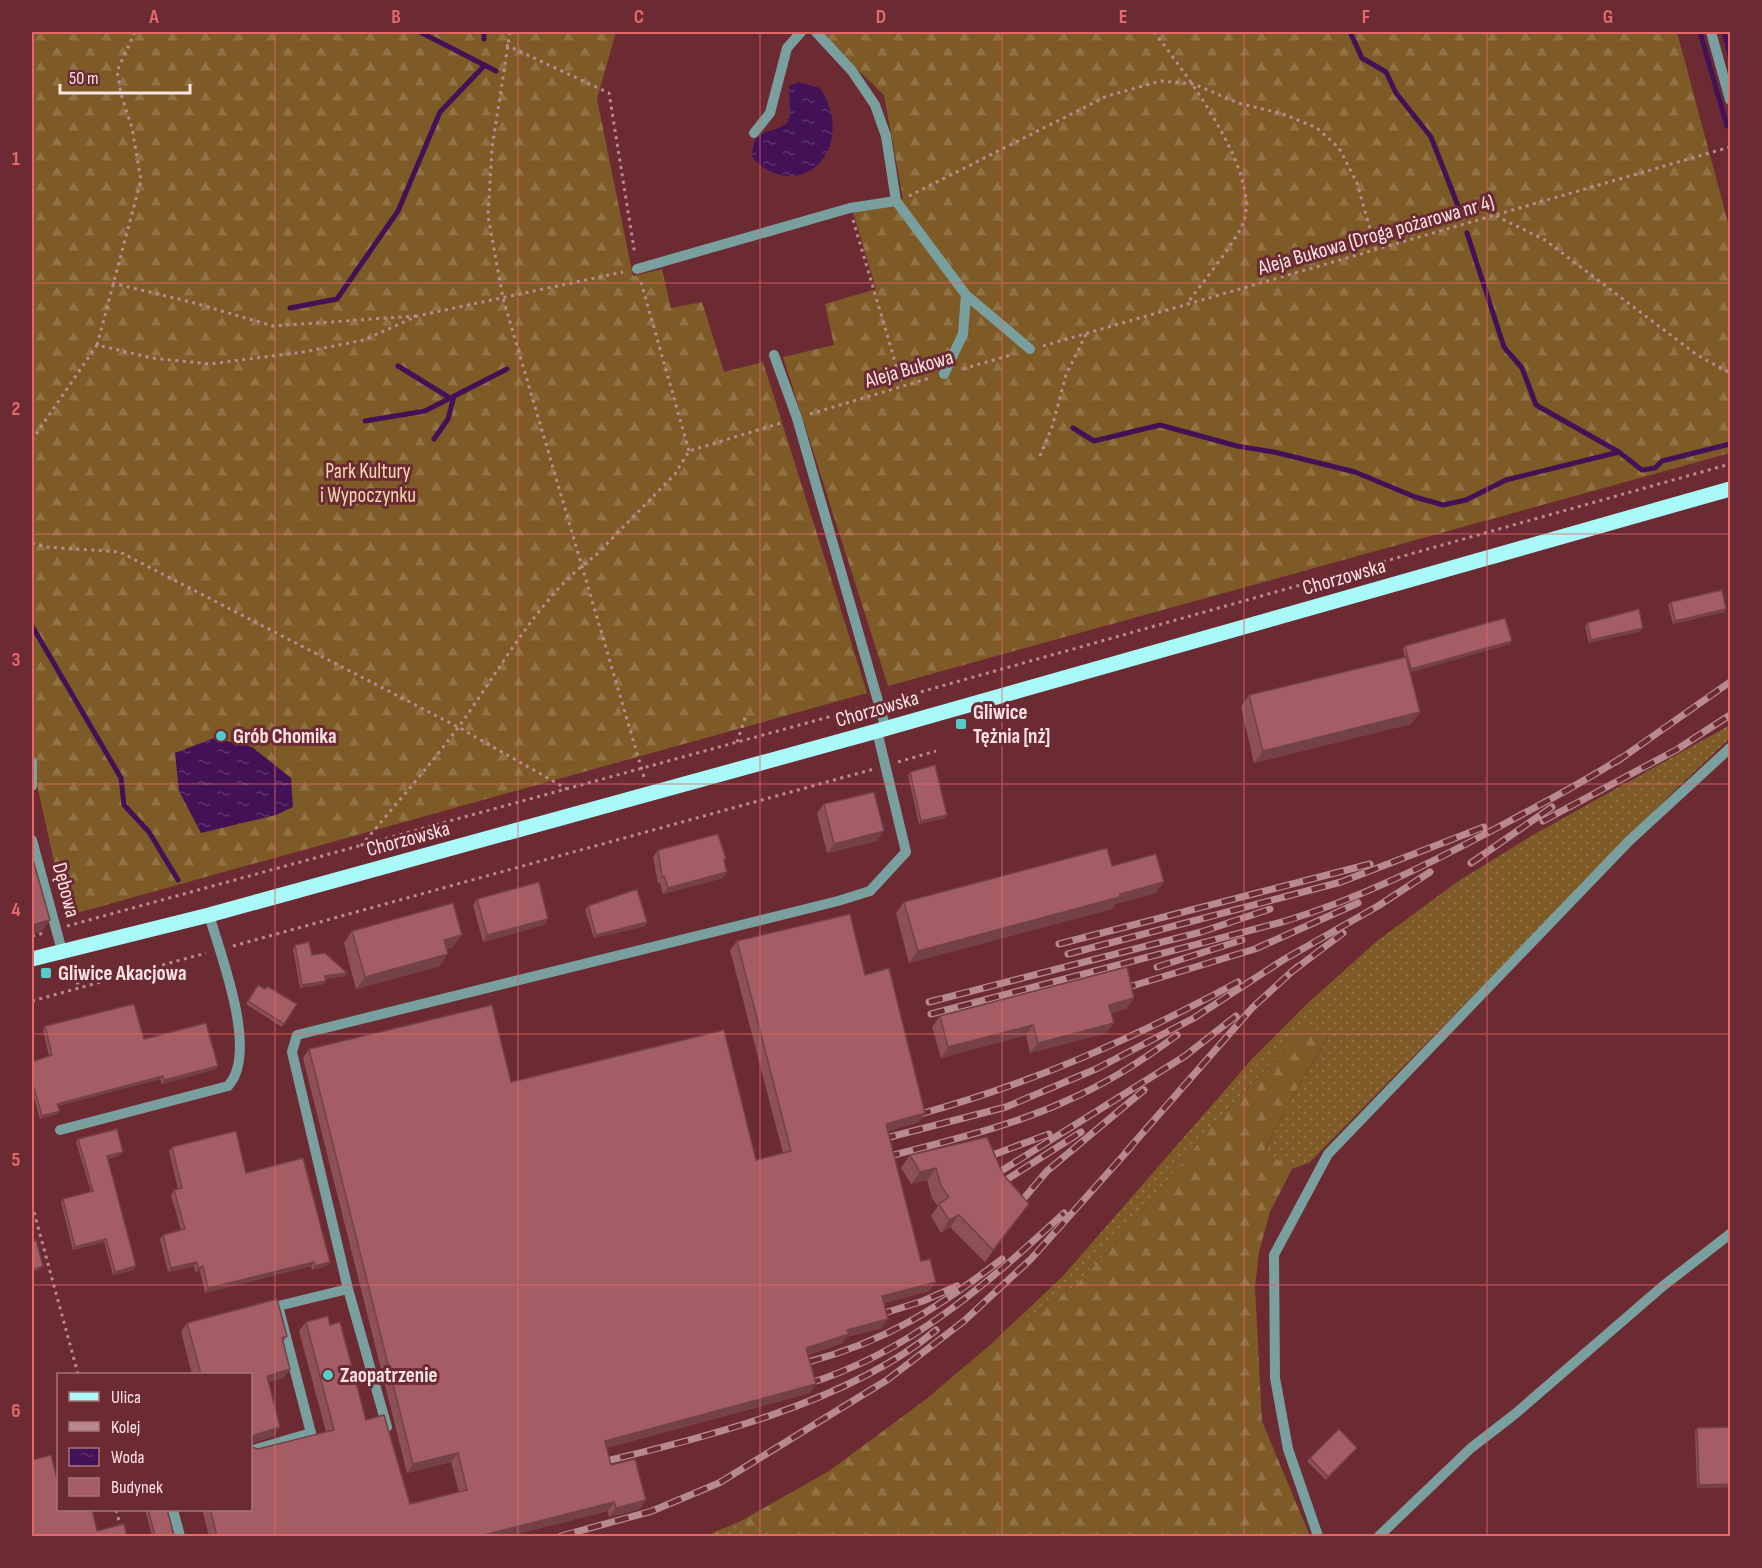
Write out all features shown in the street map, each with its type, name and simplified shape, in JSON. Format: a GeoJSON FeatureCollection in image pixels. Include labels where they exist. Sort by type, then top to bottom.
{"type":"FeatureCollection","features":[{"type":"Feature","properties":{"kind":"main road","name":"Chorzowska"},"geometry":{"type":"LineString","coordinates":[[32,959],[209,915],[881,730],[1731,489]]}},
{"type":"Feature","properties":{"kind":"street"},"geometry":{"type":"LineString","coordinates":[[754,133],[770,113],[787,48],[801,32]]}},
{"type":"Feature","properties":{"kind":"street"},"geometry":{"type":"LineString","coordinates":[[816,32],[852,71],[875,105],[886,136],[896,201],[966,295],[1030,350]]}},
{"type":"Feature","properties":{"kind":"street"},"geometry":{"type":"LineString","coordinates":[[1711,32],[1731,100]]}},
{"type":"Feature","properties":{"kind":"street"},"geometry":{"type":"LineString","coordinates":[[637,269],[850,208],[896,201]]}},
{"type":"Feature","properties":{"kind":"street"},"geometry":{"type":"LineString","coordinates":[[944,374],[963,334],[966,295]]}},
{"type":"Feature","properties":{"kind":"street"},"geometry":{"type":"LineString","coordinates":[[389,1436],[348,1289],[292,1052],[297,1035],[870,891],[906,852],[886,766],[879,703],[797,418],[774,355]]}},
{"type":"Feature","properties":{"kind":"street"},"geometry":{"type":"LineString","coordinates":[[1318,1536],[1288,1449],[1275,1378],[1274,1255],[1328,1154],[1629,841],[1731,748]]}},
{"type":"Feature","properties":{"kind":"street"},"geometry":{"type":"LineString","coordinates":[[32,762],[32,786]]}},
{"type":"Feature","properties":{"kind":"street","name":"Dębowa"},"geometry":{"type":"LineString","coordinates":[[32,840],[62,951]]}},
{"type":"Feature","properties":{"kind":"street"},"geometry":{"type":"LineString","coordinates":[[60,1130],[228,1086],[236,1078],[240,1066],[241,1031],[209,915]]}},
{"type":"Feature","properties":{"kind":"street"},"geometry":{"type":"LineString","coordinates":[[1379,1536],[1472,1448],[1515,1414],[1663,1286],[1731,1234]]}},
{"type":"Feature","properties":{"kind":"street"},"geometry":{"type":"LineString","coordinates":[[252,1449],[311,1433],[278,1306],[348,1289]]}},
{"type":"Feature","properties":{"kind":"street"},"geometry":{"type":"LineString","coordinates":[[174,1511],[180,1536]]}},
{"type":"Feature","properties":{"kind":"path"},"geometry":{"type":"LineString","coordinates":[[32,440],[97,345],[112,283],[129,231],[141,180],[132,128],[121,94],[117,71],[135,32]]}},
{"type":"Feature","properties":{"kind":"path"},"geometry":{"type":"LineString","coordinates":[[510,32],[506,45],[492,147],[488,216],[503,298],[580,566],[644,777]]}},
{"type":"Feature","properties":{"kind":"path"},"geometry":{"type":"LineString","coordinates":[[1154,32],[1194,84],[1220,126],[1238,171],[1246,203],[1244,221],[1186,305]]}},
{"type":"Feature","properties":{"kind":"path"},"geometry":{"type":"LineString","coordinates":[[361,846],[458,727],[541,611],[580,566],[594,557],[675,474],[689,451],[637,269],[609,93],[506,45]]}},
{"type":"Feature","properties":{"kind":"path"},"geometry":{"type":"LineString","coordinates":[[896,201],[1107,96],[1161,81],[1194,84],[1238,103],[1283,114],[1317,128],[1339,148],[1357,183],[1377,250]]}},
{"type":"Feature","properties":{"kind":"path","name":"Aleja Bukowa (Droga pożarowa nr 4)"},"geometry":{"type":"LineString","coordinates":[[1030,350],[1731,147]]}},
{"type":"Feature","properties":{"kind":"path"},"geometry":{"type":"LineString","coordinates":[[850,208],[902,385]]}},
{"type":"Feature","properties":{"kind":"path"},"geometry":{"type":"LineString","coordinates":[[1496,216],[1545,240],[1696,355],[1731,373]]}},
{"type":"Feature","properties":{"kind":"path"},"geometry":{"type":"LineString","coordinates":[[112,283],[191,302],[273,326],[346,319],[417,316],[637,269]]}},
{"type":"Feature","properties":{"kind":"path"},"geometry":{"type":"LineString","coordinates":[[97,345],[152,358],[210,364],[303,352],[364,340],[417,316]]}},
{"type":"Feature","properties":{"kind":"path"},"geometry":{"type":"LineString","coordinates":[[1040,456],[1052,427],[1066,375],[1086,334]]}},
{"type":"Feature","properties":{"kind":"path","name":"Aleja Bukowa"},"geometry":{"type":"LineString","coordinates":[[689,451],[902,385],[1030,350]]}},
{"type":"Feature","properties":{"kind":"path"},"geometry":{"type":"LineString","coordinates":[[56,929],[879,703],[1731,464]]}},
{"type":"Feature","properties":{"kind":"path"},"geometry":{"type":"LineString","coordinates":[[32,543],[46,547],[120,552],[458,727],[567,789]]}},
{"type":"Feature","properties":{"kind":"path"},"geometry":{"type":"LineString","coordinates":[[737,742],[746,715]]}},
{"type":"Feature","properties":{"kind":"path"},"geometry":{"type":"LineString","coordinates":[[32,1001],[936,752]]}},
{"type":"Feature","properties":{"kind":"path"},"geometry":{"type":"LineString","coordinates":[[73,967],[79,988]]}},
{"type":"Feature","properties":{"kind":"path"},"geometry":{"type":"LineString","coordinates":[[32,1205],[78,1373]]}},
{"type":"Feature","properties":{"kind":"path"},"geometry":{"type":"LineString","coordinates":[[117,1511],[123,1536]]}},
{"type":"Feature","properties":{"kind":"green space","name":"Park Kultury i Wypoczynku"},"geometry":{"type":"Polygon","coordinates":[[[32,32],[616,32],[597,99],[633,276],[662,269],[671,308],[702,302],[724,372],[763,362],[867,693],[66,916],[32,762],[32,32]]]}},
{"type":"Feature","properties":{"kind":"green space"},"geometry":{"type":"Polygon","coordinates":[[[818,32],[1677,32],[1730,230],[1730,453],[888,686],[783,357],[834,345],[825,304],[876,289],[853,212],[903,199],[884,95],[818,32]]]}},
{"type":"Feature","properties":{"kind":"green space"},"geometry":{"type":"Polygon","coordinates":[[[1730,725],[1730,738],[1672,793],[1309,1163],[1292,1169],[1264,1152],[1291,1099],[1328,1038],[1308,1024],[1215,1123],[1131,1225],[1076,1285],[990,1345],[1063,1276],[1252,1059],[1309,1002],[1377,941],[1457,882],[1533,835],[1730,725]]]}},
{"type":"Feature","properties":{"kind":"green space"},"geometry":{"type":"Polygon","coordinates":[[[1308,1024],[1328,1037],[1291,1099],[1264,1151],[1292,1169],[1270,1212],[1259,1252],[1255,1287],[1262,1421],[1310,1536],[748,1536],[741,1521],[829,1471],[925,1400],[990,1345],[1076,1285],[1131,1225],[1215,1123],[1308,1024]]]}},
{"type":"Feature","properties":{"kind":"green space"},"geometry":{"type":"Polygon","coordinates":[[[741,1521],[748,1536],[705,1536],[741,1521]]]}},
{"type":"Feature","properties":{"kind":"water"},"geometry":{"type":"Polygon","coordinates":[[[799,82],[820,88],[830,111],[833,132],[828,150],[818,164],[804,173],[787,176],[769,171],[752,157],[753,147],[759,135],[787,123],[790,115],[789,86],[799,82]]]}},
{"type":"Feature","properties":{"kind":"water"},"geometry":{"type":"Polygon","coordinates":[[[214,738],[252,747],[291,778],[293,807],[276,815],[201,833],[179,791],[175,753],[214,738]]]}},
{"type":"Feature","properties":{"kind":"building"},"geometry":{"type":"Polygon","coordinates":[[[1722,590],[1726,609],[1675,621],[1671,602],[1722,590]]]}},
{"type":"Feature","properties":{"kind":"building"},"geometry":{"type":"Polygon","coordinates":[[[1639,609],[1643,628],[1591,640],[1587,623],[1639,609]]]}},
{"type":"Feature","properties":{"kind":"building"},"geometry":{"type":"Polygon","coordinates":[[[1505,618],[1512,641],[1411,669],[1405,646],[1505,618]]]}},
{"type":"Feature","properties":{"kind":"building"},"geometry":{"type":"Polygon","coordinates":[[[1406,657],[1420,712],[1263,751],[1249,695],[1406,657]]]}},
{"type":"Feature","properties":{"kind":"building"},"geometry":{"type":"Polygon","coordinates":[[[935,765],[947,815],[921,821],[910,772],[935,765]]]}},
{"type":"Feature","properties":{"kind":"building"},"geometry":{"type":"Polygon","coordinates":[[[874,792],[884,831],[834,844],[824,804],[874,792]]]}},
{"type":"Feature","properties":{"kind":"building"},"geometry":{"type":"Polygon","coordinates":[[[718,834],[726,859],[724,860],[727,872],[668,888],[664,876],[662,877],[658,850],[718,834]]]}},
{"type":"Feature","properties":{"kind":"building"},"geometry":{"type":"Polygon","coordinates":[[[1107,848],[1112,866],[1156,854],[1164,882],[1120,894],[1120,897],[918,951],[904,902],[1107,848]]]}},
{"type":"Feature","properties":{"kind":"building"},"geometry":{"type":"Polygon","coordinates":[[[32,856],[50,920],[32,925],[32,856]]]}},
{"type":"Feature","properties":{"kind":"building"},"geometry":{"type":"Polygon","coordinates":[[[539,882],[548,919],[487,935],[477,899],[539,882]]]}},
{"type":"Feature","properties":{"kind":"building"},"geometry":{"type":"Polygon","coordinates":[[[637,889],[647,922],[596,935],[588,906],[637,889]]]}},
{"type":"Feature","properties":{"kind":"building"},"geometry":{"type":"Polygon","coordinates":[[[453,903],[462,935],[444,940],[448,954],[365,977],[352,931],[453,903]]]}},
{"type":"Feature","properties":{"kind":"building"},"geometry":{"type":"Polygon","coordinates":[[[850,914],[865,975],[889,968],[925,1113],[886,1124],[921,1261],[930,1259],[936,1282],[882,1296],[888,1319],[847,1330],[849,1334],[806,1348],[816,1384],[605,1441],[611,1465],[635,1459],[646,1500],[616,1508],[614,1502],[480,1536],[217,1536],[211,1511],[252,1511],[252,1447],[258,1449],[334,1430],[306,1322],[328,1316],[330,1325],[340,1322],[366,1420],[384,1415],[410,1504],[467,1490],[458,1453],[413,1464],[309,1049],[492,1005],[511,1082],[724,1030],[756,1160],[791,1151],[737,941],[850,914]]]}},
{"type":"Feature","properties":{"kind":"building"},"geometry":{"type":"Polygon","coordinates":[[[309,942],[312,955],[325,953],[347,973],[325,976],[326,981],[302,985],[295,945],[309,942]]]}},
{"type":"Feature","properties":{"kind":"building"},"geometry":{"type":"Polygon","coordinates":[[[1127,967],[1134,998],[1109,1005],[1114,1023],[1038,1043],[1033,1025],[948,1047],[940,1016],[1127,967]]]}},
{"type":"Feature","properties":{"kind":"building"},"geometry":{"type":"Polygon","coordinates":[[[258,985],[265,989],[267,986],[297,1004],[284,1024],[248,1001],[258,985]]]}},
{"type":"Feature","properties":{"kind":"building"},"geometry":{"type":"Polygon","coordinates":[[[134,1004],[144,1039],[206,1023],[218,1066],[164,1080],[163,1076],[57,1104],[60,1111],[42,1116],[32,1081],[32,1062],[52,1055],[45,1026],[134,1004]]]}},
{"type":"Feature","properties":{"kind":"building"},"geometry":{"type":"Polygon","coordinates":[[[117,1129],[123,1152],[107,1156],[136,1266],[115,1272],[106,1239],[75,1247],[63,1199],[93,1191],[78,1139],[117,1129]]]}},
{"type":"Feature","properties":{"kind":"building"},"geometry":{"type":"Polygon","coordinates":[[[236,1131],[246,1173],[303,1158],[330,1262],[315,1266],[314,1262],[208,1288],[203,1266],[198,1268],[197,1262],[171,1268],[163,1235],[185,1229],[174,1190],[182,1188],[172,1147],[236,1131]]]}},
{"type":"Feature","properties":{"kind":"building"},"geometry":{"type":"Polygon","coordinates":[[[987,1137],[1003,1174],[1029,1204],[993,1250],[959,1215],[949,1220],[939,1204],[949,1197],[941,1186],[936,1168],[920,1172],[910,1155],[987,1137]]]}},
{"type":"Feature","properties":{"kind":"building"},"geometry":{"type":"Polygon","coordinates":[[[36,1240],[43,1266],[32,1270],[32,1242],[36,1240]]]}},
{"type":"Feature","properties":{"kind":"building"},"geometry":{"type":"Polygon","coordinates":[[[277,1299],[287,1336],[282,1338],[290,1369],[267,1376],[280,1427],[252,1436],[252,1373],[201,1373],[187,1323],[277,1299]]]}},
{"type":"Feature","properties":{"kind":"building"},"geometry":{"type":"Polygon","coordinates":[[[1731,1427],[1731,1484],[1699,1485],[1697,1428],[1731,1427]]]}},
{"type":"Feature","properties":{"kind":"building"},"geometry":{"type":"Polygon","coordinates":[[[1339,1429],[1357,1448],[1328,1477],[1310,1458],[1339,1429]]]}},
{"type":"Feature","properties":{"kind":"building"},"geometry":{"type":"Polygon","coordinates":[[[51,1455],[57,1479],[57,1511],[92,1511],[97,1531],[124,1524],[127,1536],[32,1536],[32,1460],[51,1455]]]}},
{"type":"Feature","properties":{"kind":"building"},"geometry":{"type":"Polygon","coordinates":[[[149,1511],[168,1511],[174,1536],[155,1536],[149,1511]]]}},
{"type":"Feature","properties":{"kind":"waterway"},"geometry":{"type":"LineString","coordinates":[[420,32],[496,71]]}},
{"type":"Feature","properties":{"kind":"waterway"},"geometry":{"type":"LineString","coordinates":[[484,32],[484,39]]}},
{"type":"Feature","properties":{"kind":"waterway"},"geometry":{"type":"LineString","coordinates":[[1350,32],[1362,58],[1386,72],[1396,93],[1431,137],[1462,216]]}},
{"type":"Feature","properties":{"kind":"waterway"},"geometry":{"type":"LineString","coordinates":[[1700,32],[1727,126]]}},
{"type":"Feature","properties":{"kind":"waterway"},"geometry":{"type":"LineString","coordinates":[[1724,32],[1730,55]]}},
{"type":"Feature","properties":{"kind":"waterway"},"geometry":{"type":"LineString","coordinates":[[290,308],[337,299],[398,211],[440,112],[485,65]]}},
{"type":"Feature","properties":{"kind":"waterway"},"geometry":{"type":"LineString","coordinates":[[1467,233],[1504,347],[1522,368],[1536,405],[1619,452],[1642,470],[1655,468],[1662,461],[1730,444]]}},
{"type":"Feature","properties":{"kind":"waterway"},"geometry":{"type":"LineString","coordinates":[[398,366],[450,398]]}},
{"type":"Feature","properties":{"kind":"waterway"},"geometry":{"type":"LineString","coordinates":[[365,421],[425,411],[507,369]]}},
{"type":"Feature","properties":{"kind":"waterway"},"geometry":{"type":"LineString","coordinates":[[434,439],[448,419],[454,396]]}},
{"type":"Feature","properties":{"kind":"waterway"},"geometry":{"type":"LineString","coordinates":[[1073,428],[1094,441],[1160,425],[1237,446],[1274,452],[1355,472],[1415,497],[1443,505],[1466,500],[1506,480],[1619,452]]}},
{"type":"Feature","properties":{"kind":"waterway"},"geometry":{"type":"LineString","coordinates":[[32,626],[121,778],[124,805],[149,832],[178,880]]}},
{"type":"Feature","properties":{"kind":"railway"},"geometry":{"type":"LineString","coordinates":[[1616,762],[1730,682]]}},
{"type":"Feature","properties":{"kind":"railway"},"geometry":{"type":"LineString","coordinates":[[1543,821],[1676,750],[1730,715]]}},
{"type":"Feature","properties":{"kind":"railway"},"geometry":{"type":"LineString","coordinates":[[931,1014],[1282,922],[1340,902],[1451,852],[1564,792],[1621,758]]}},
{"type":"Feature","properties":{"kind":"railway"},"geometry":{"type":"LineString","coordinates":[[1471,863],[1552,807]]}},
{"type":"Feature","properties":{"kind":"railway"},"geometry":{"type":"LineString","coordinates":[[1068,954],[1341,882],[1484,827]]}},
{"type":"Feature","properties":{"kind":"railway"},"geometry":{"type":"LineString","coordinates":[[1059,944],[1370,864]]}},
{"type":"Feature","properties":{"kind":"railway"},"geometry":{"type":"LineString","coordinates":[[882,1139],[1006,1107],[1096,1069],[1194,1018],[1283,960],[1378,906],[1430,872]]}},
{"type":"Feature","properties":{"kind":"railway"},"geometry":{"type":"LineString","coordinates":[[1122,989],[1255,949],[1358,903]]}},
{"type":"Feature","properties":{"kind":"railway"},"geometry":{"type":"LineString","coordinates":[[929,1002],[1201,932],[1270,909]]}},
{"type":"Feature","properties":{"kind":"railway"},"geometry":{"type":"LineString","coordinates":[[1290,973],[1343,933]]}},
{"type":"Feature","properties":{"kind":"railway"},"geometry":{"type":"LineString","coordinates":[[1157,967],[1242,940]]}},
{"type":"Feature","properties":{"kind":"railway"},"geometry":{"type":"LineString","coordinates":[[1126,1152],[1252,1008],[1297,967]]}},
{"type":"Feature","properties":{"kind":"railway"},"geometry":{"type":"LineString","coordinates":[[917,1115],[1002,1088],[1082,1058],[1159,1023],[1238,982]]}},
{"type":"Feature","properties":{"kind":"railway"},"geometry":{"type":"LineString","coordinates":[[990,1178],[1185,1056],[1236,1016]]}},
{"type":"Feature","properties":{"kind":"railway"},"geometry":{"type":"LineString","coordinates":[[886,1157],[978,1133],[1044,1110],[1109,1080],[1177,1035]]}},
{"type":"Feature","properties":{"kind":"railway"},"geometry":{"type":"LineString","coordinates":[[1014,1210],[1047,1171],[1144,1090]]}},
{"type":"Feature","properties":{"kind":"railway"},"geometry":{"type":"LineString","coordinates":[[995,1187],[1081,1132]]}},
{"type":"Feature","properties":{"kind":"railway"},"geometry":{"type":"LineString","coordinates":[[982,1159],[1049,1134]]}},
{"type":"Feature","properties":{"kind":"railway"},"geometry":{"type":"LineString","coordinates":[[561,1536],[652,1511],[719,1483],[887,1380],[964,1321],[1031,1259],[1131,1147]]}},
{"type":"Feature","properties":{"kind":"railway"},"geometry":{"type":"LineString","coordinates":[[807,1384],[844,1371],[879,1354],[945,1314],[1006,1265],[1064,1213]]}},
{"type":"Feature","properties":{"kind":"railway"},"geometry":{"type":"LineString","coordinates":[[808,1362],[863,1344],[911,1321],[956,1293],[1002,1259]]}},
{"type":"Feature","properties":{"kind":"railway"},"geometry":{"type":"LineString","coordinates":[[878,1315],[923,1301],[957,1286]]}},
{"type":"Feature","properties":{"kind":"railway"},"geometry":{"type":"LineString","coordinates":[[593,1464],[680,1443],[773,1415],[861,1378],[901,1355],[936,1330]]}},
{"type":"Feature","properties":{"kind":"place","name":"Gliwice Tężnia [nż]"},"geometry":{"type":"Point","coordinates":[961,724]}},
{"type":"Feature","properties":{"kind":"place","name":"Grób Chomika"},"geometry":{"type":"Point","coordinates":[221,736]}},
{"type":"Feature","properties":{"kind":"place","name":"Gliwice Akacjowa"},"geometry":{"type":"Point","coordinates":[46,973]}},
{"type":"Feature","properties":{"kind":"place","name":"Zaopatrzenie"},"geometry":{"type":"Point","coordinates":[328,1375]}}]}
